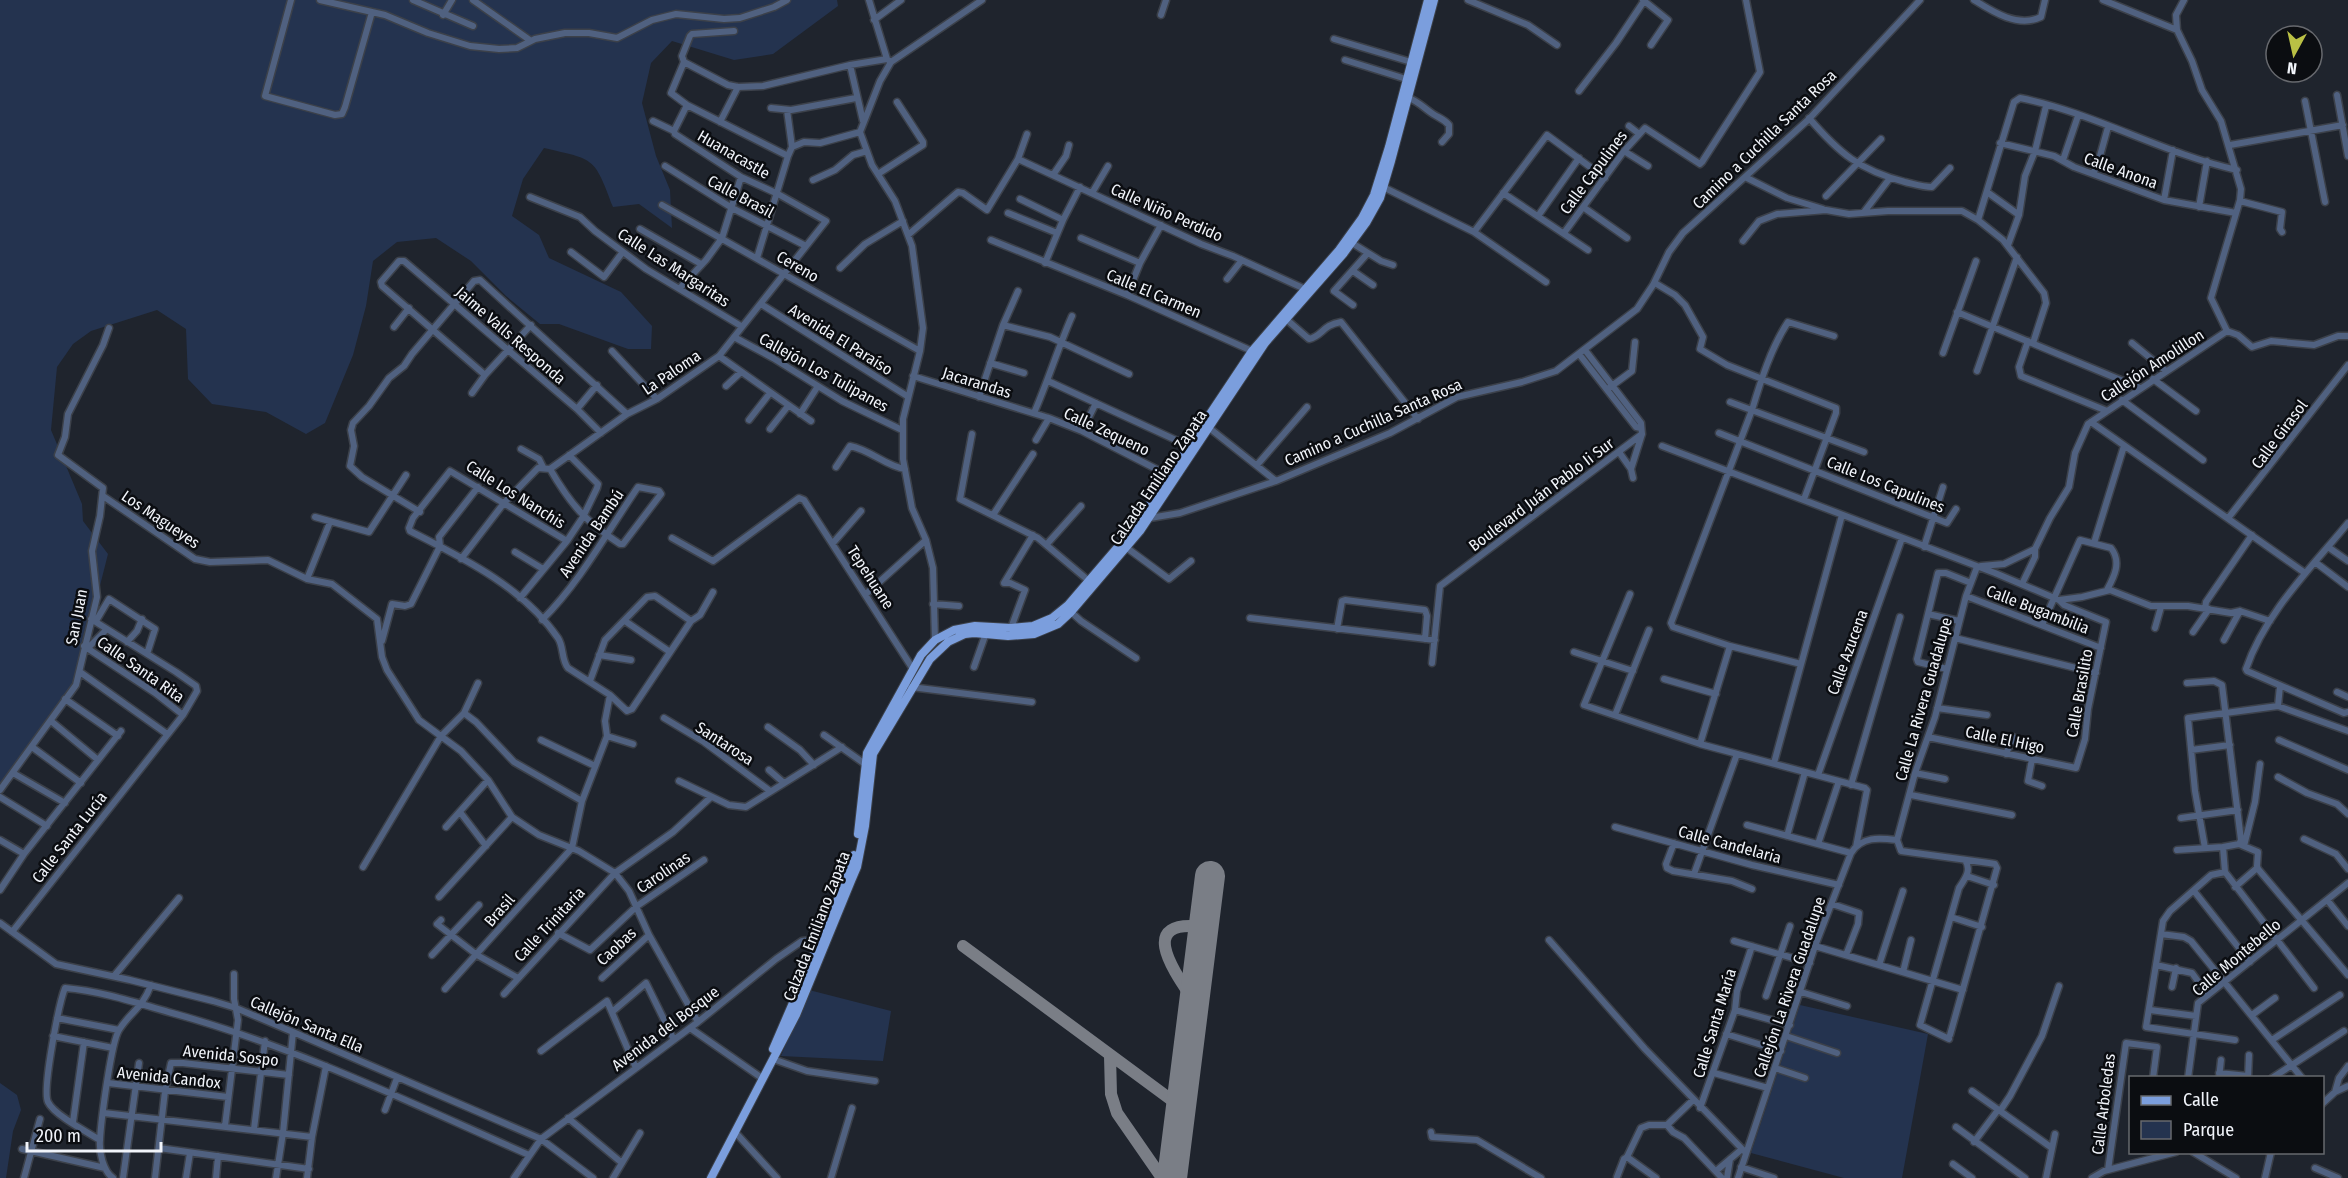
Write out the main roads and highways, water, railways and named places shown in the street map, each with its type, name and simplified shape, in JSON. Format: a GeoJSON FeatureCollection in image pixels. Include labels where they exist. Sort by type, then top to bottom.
{"type":"FeatureCollection","features":[{"type":"Feature","properties":{"kind":"main road","name":"Calzada Emiliano Zapata"},"geometry":{"type":"LineString","coordinates":[[708,1178],[735,1132],[738,1121],[857,867],[865,826],[873,753],[911,687],[930,659],[948,642],[965,634],[986,633],[1008,636],[1034,634],[1058,624],[1127,548],[1150,518],[1191,447],[1252,351],[1351,234],[1369,206],[1389,147],[1428,0]]}},
{"type":"Feature","properties":{"kind":"main road","name":"Calzada Emiliano Zapata"},"geometry":{"type":"LineString","coordinates":[[708,1178],[796,1015],[852,866],[860,825],[867,753],[921,655],[935,640],[954,630],[975,626],[1011,628],[1033,626],[1052,618],[1068,605],[1134,528],[1168,475],[1208,427],[1248,366],[1352,243],[1375,209],[1434,0]]}},
{"type":"Feature","properties":{"kind":"main road"},"geometry":{"type":"LineString","coordinates":[[944,634],[948,637],[948,642]]}}]}
